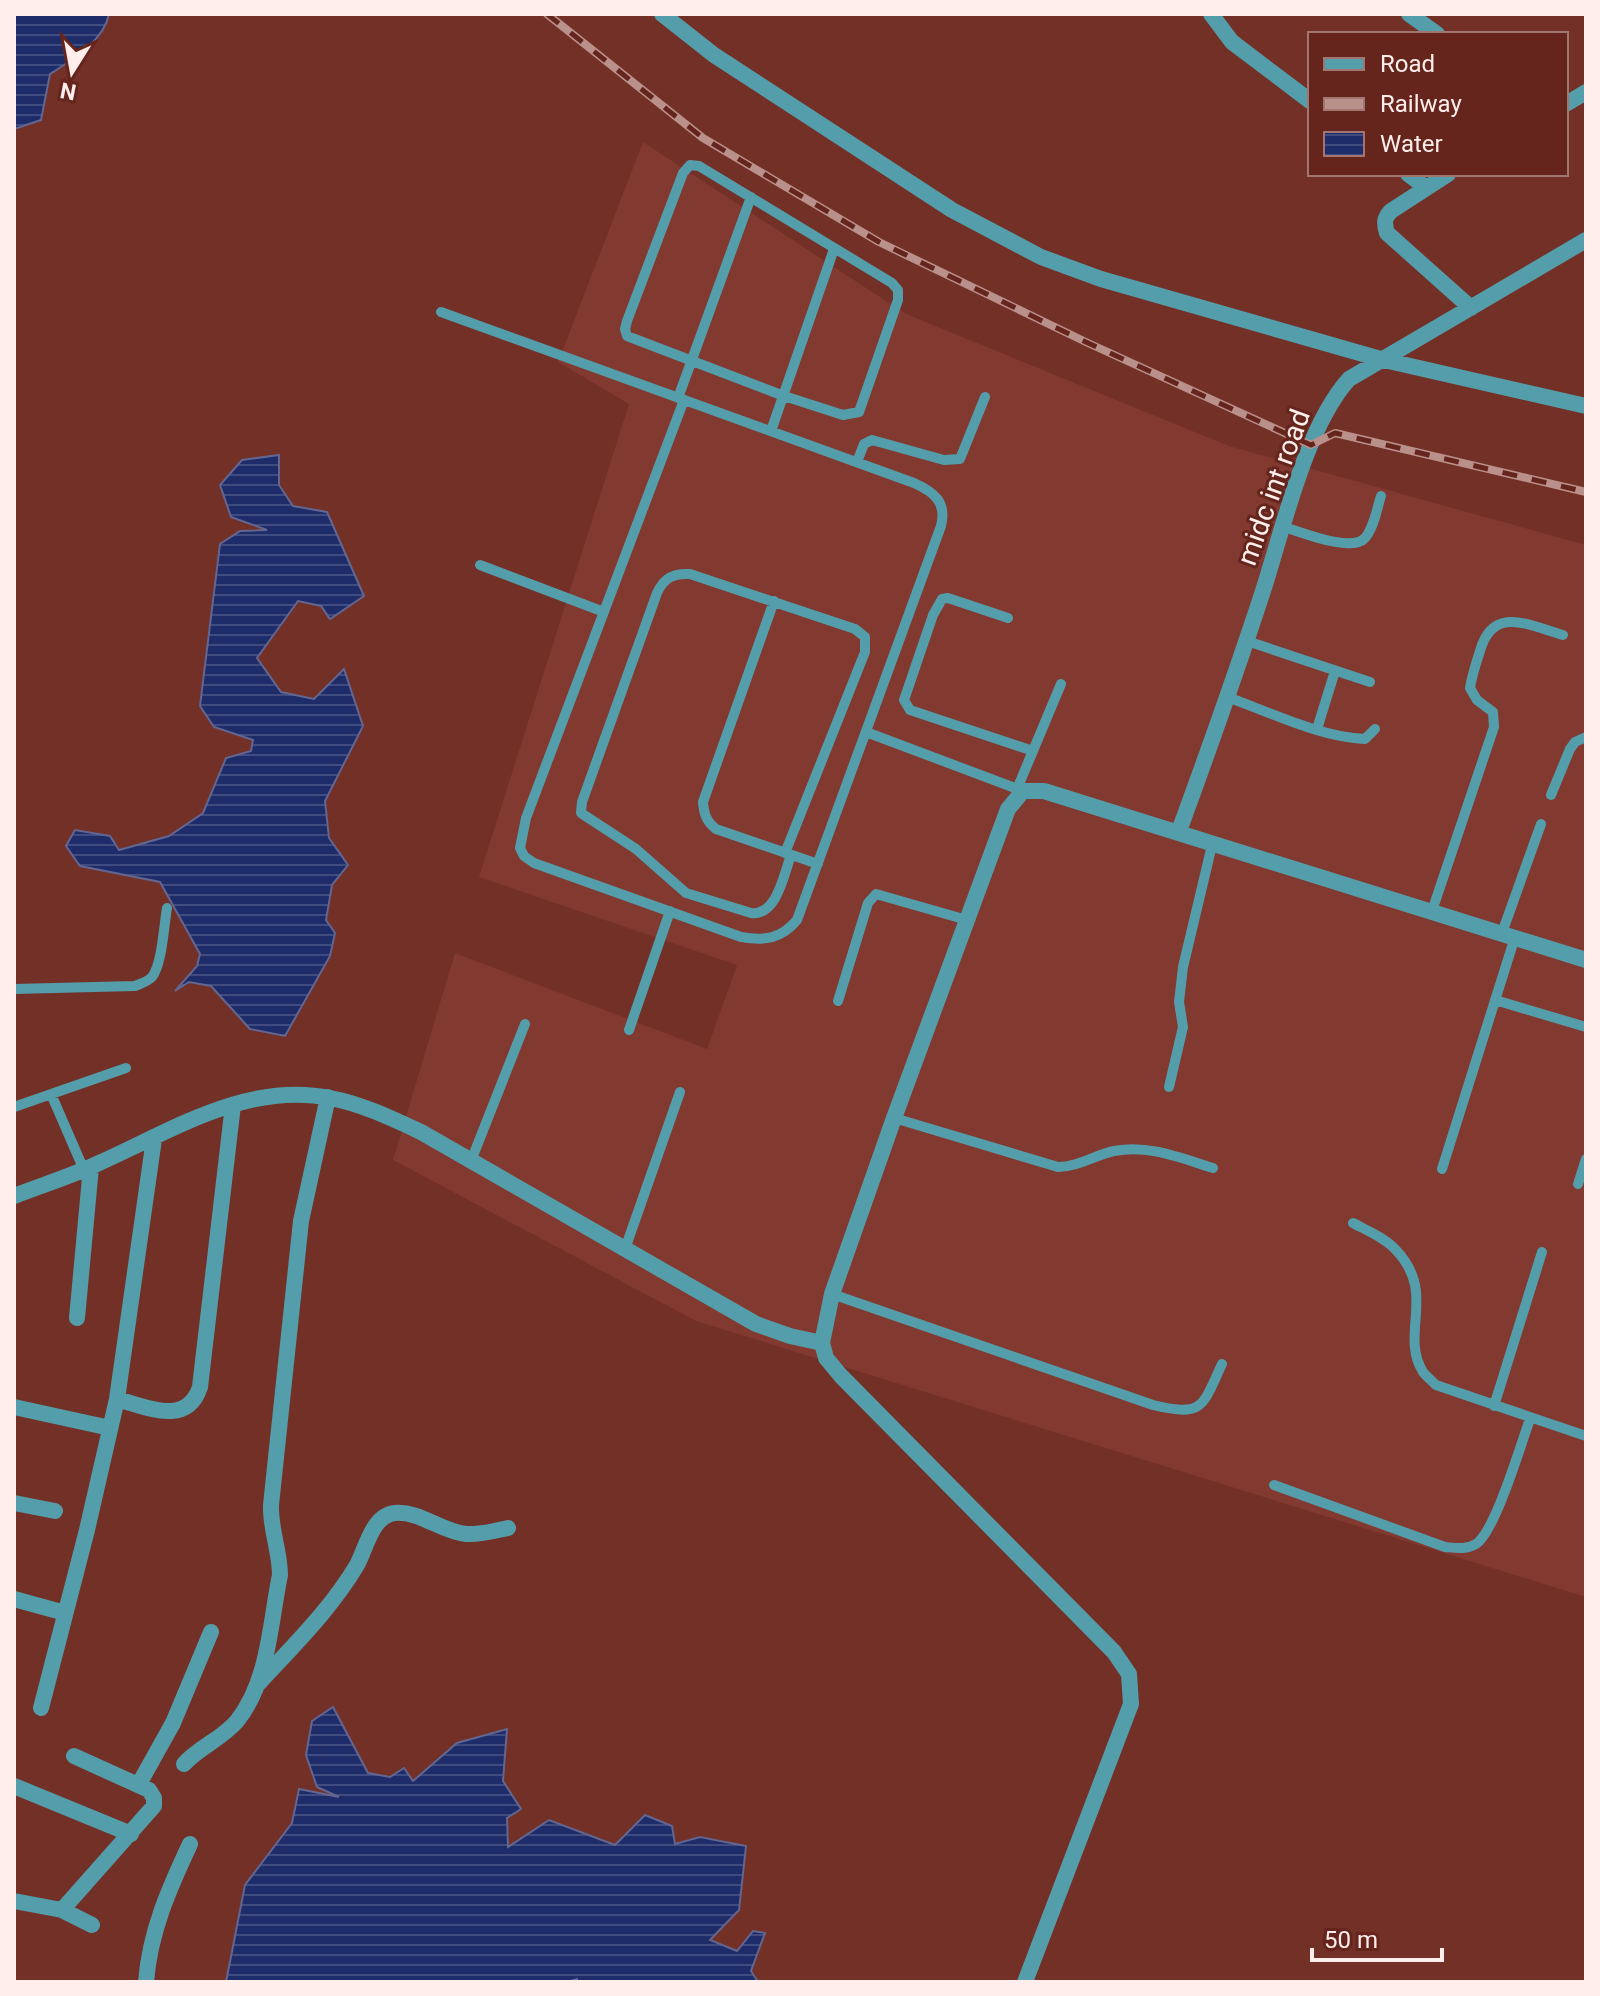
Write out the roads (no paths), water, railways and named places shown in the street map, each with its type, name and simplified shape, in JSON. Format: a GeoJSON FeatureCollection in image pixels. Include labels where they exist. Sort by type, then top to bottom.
{"type":"FeatureCollection","features":[{"type":"Feature","properties":{"kind":"street"},"geometry":{"type":"LineString","coordinates":[[662,14],[714,55],[952,210],[1041,257],[1101,279],[1384,360],[1586,406]]}},
{"type":"Feature","properties":{"kind":"street"},"geometry":{"type":"LineString","coordinates":[[1211,14],[1232,42],[1308,99]]}},
{"type":"Feature","properties":{"kind":"street"},"geometry":{"type":"LineString","coordinates":[[1409,14],[1434,32]]}},
{"type":"Feature","properties":{"kind":"street"},"geometry":{"type":"LineString","coordinates":[[1568,103],[1586,92]]}},
{"type":"Feature","properties":{"kind":"street"},"geometry":{"type":"LineString","coordinates":[[1411,176],[1425,187]]}},
{"type":"Feature","properties":{"kind":"street"},"geometry":{"type":"LineString","coordinates":[[1444,176],[1386,216],[1384,224],[1387,233],[1471,308]]}},
{"type":"Feature","properties":{"kind":"street","name":"midc int road"},"geometry":{"type":"LineString","coordinates":[[1179,831],[1247,641],[1311,445],[1331,401],[1349,379],[1586,240]]}},
{"type":"Feature","properties":{"kind":"street"},"geometry":{"type":"LineString","coordinates":[[1025,1982],[1131,1704],[1129,1674],[1114,1652],[841,1376],[826,1358],[822,1343],[832,1294],[1008,809],[1020,790],[1044,791],[1213,841],[1586,960]]}},
{"type":"Feature","properties":{"kind":"street"},"geometry":{"type":"LineString","coordinates":[[14,1196],[88,1168],[233,1105],[274,1095],[328,1097],[369,1108],[421,1132],[756,1324],[822,1343]]}},
{"type":"Feature","properties":{"kind":"street"},"geometry":{"type":"LineString","coordinates":[[258,1685],[280,1575],[280,1561],[270,1519],[301,1221],[328,1097]]}},
{"type":"Feature","properties":{"kind":"street"},"geometry":{"type":"LineString","coordinates":[[117,1399],[162,1411],[177,1411],[196,1399],[200,1387],[233,1105]]}},
{"type":"Feature","properties":{"kind":"street"},"geometry":{"type":"LineString","coordinates":[[41,1708],[117,1399],[154,1139]]}},
{"type":"Feature","properties":{"kind":"street"},"geometry":{"type":"LineString","coordinates":[[77,1318],[88,1168]]}},
{"type":"Feature","properties":{"kind":"street"},"geometry":{"type":"LineString","coordinates":[[14,1407],[110,1428]]}},
{"type":"Feature","properties":{"kind":"street"},"geometry":{"type":"LineString","coordinates":[[14,1503],[55,1511]]}},
{"type":"Feature","properties":{"kind":"street"},"geometry":{"type":"LineString","coordinates":[[184,1764],[236,1722],[258,1685],[326,1609],[357,1564],[371,1533],[389,1514],[413,1516],[463,1534],[508,1528]]}},
{"type":"Feature","properties":{"kind":"street"},"geometry":{"type":"LineString","coordinates":[[14,1599],[65,1613]]}},
{"type":"Feature","properties":{"kind":"street"},"geometry":{"type":"LineString","coordinates":[[139,1784],[173,1723],[211,1632]]}},
{"type":"Feature","properties":{"kind":"street"},"geometry":{"type":"LineString","coordinates":[[62,1910],[154,1806],[149,1790],[74,1756]]}},
{"type":"Feature","properties":{"kind":"street"},"geometry":{"type":"LineString","coordinates":[[14,1786],[131,1834]]}},
{"type":"Feature","properties":{"kind":"street"},"geometry":{"type":"LineString","coordinates":[[146,1982],[155,1924],[190,1844]]}},
{"type":"Feature","properties":{"kind":"street"},"geometry":{"type":"LineString","coordinates":[[14,1901],[62,1910],[92,1925]]}},
{"type":"Feature","properties":{"kind":"lane"},"geometry":{"type":"LineString","coordinates":[[699,166],[751,197],[892,283],[899,293],[859,412],[849,416],[784,396],[631,338],[625,329],[688,167],[699,166]]}},
{"type":"Feature","properties":{"kind":"lane"},"geometry":{"type":"LineString","coordinates":[[441,312],[681,399],[857,462],[914,483],[933,493],[943,507],[943,517],[797,920],[789,930],[771,939],[741,937],[534,863],[524,856],[520,848],[526,818],[604,612],[681,399],[751,197]]}},
{"type":"Feature","properties":{"kind":"lane"},"geometry":{"type":"LineString","coordinates":[[771,431],[834,249]]}},
{"type":"Feature","properties":{"kind":"lane"},"geometry":{"type":"LineString","coordinates":[[857,462],[864,444],[872,440],[944,460],[960,459],[985,397]]}},
{"type":"Feature","properties":{"kind":"lane"},"geometry":{"type":"LineString","coordinates":[[1284,527],[1341,544],[1356,544],[1369,531],[1381,496]]}},
{"type":"Feature","properties":{"kind":"lane"},"geometry":{"type":"LineString","coordinates":[[480,565],[604,612]]}},
{"type":"Feature","properties":{"kind":"lane"},"geometry":{"type":"LineString","coordinates":[[690,574],[774,601],[855,629],[864,634],[866,641],[865,652],[769,909],[758,914],[686,893],[636,849],[583,817],[580,808],[661,583],[670,576],[690,574]]}},
{"type":"Feature","properties":{"kind":"lane"},"geometry":{"type":"LineString","coordinates":[[1008,618],[948,598],[942,599],[933,615],[904,700],[910,710],[1033,751]]}},
{"type":"Feature","properties":{"kind":"lane"},"geometry":{"type":"LineString","coordinates":[[774,601],[703,802],[708,823],[716,829],[818,864]]}},
{"type":"Feature","properties":{"kind":"lane"},"geometry":{"type":"LineString","coordinates":[[1432,911],[1494,727],[1493,712],[1477,700],[1470,688],[1485,634],[1493,626],[1516,622],[1563,635]]}},
{"type":"Feature","properties":{"kind":"lane"},"geometry":{"type":"LineString","coordinates":[[1247,641],[1370,682]]}},
{"type":"Feature","properties":{"kind":"lane"},"geometry":{"type":"LineString","coordinates":[[1317,729],[1335,671]]}},
{"type":"Feature","properties":{"kind":"lane"},"geometry":{"type":"LineString","coordinates":[[866,732],[1020,790],[1061,684]]}},
{"type":"Feature","properties":{"kind":"lane"},"geometry":{"type":"LineString","coordinates":[[1227,697],[1317,729],[1365,739],[1375,729]]}},
{"type":"Feature","properties":{"kind":"lane"},"geometry":{"type":"LineString","coordinates":[[1551,795],[1570,749],[1575,742],[1586,737]]}},
{"type":"Feature","properties":{"kind":"lane"},"geometry":{"type":"LineString","coordinates":[[1442,1169],[1495,1000],[1508,935],[1541,824]]}},
{"type":"Feature","properties":{"kind":"lane"},"geometry":{"type":"LineString","coordinates":[[1169,1087],[1183,1027],[1179,1002],[1183,967],[1213,841]]}},
{"type":"Feature","properties":{"kind":"lane"},"geometry":{"type":"LineString","coordinates":[[838,1001],[868,903],[876,894],[967,920]]}},
{"type":"Feature","properties":{"kind":"lane"},"geometry":{"type":"LineString","coordinates":[[14,989],[135,986],[146,982],[156,967],[167,908]]}},
{"type":"Feature","properties":{"kind":"lane"},"geometry":{"type":"LineString","coordinates":[[629,1030],[670,911]]}},
{"type":"Feature","properties":{"kind":"lane"},"geometry":{"type":"LineString","coordinates":[[1495,1000],[1586,1027]]}},
{"type":"Feature","properties":{"kind":"lane"},"geometry":{"type":"LineString","coordinates":[[471,1161],[525,1024]]}},
{"type":"Feature","properties":{"kind":"lane"},"geometry":{"type":"LineString","coordinates":[[14,1107],[126,1068]]}},
{"type":"Feature","properties":{"kind":"lane"},"geometry":{"type":"LineString","coordinates":[[625,1249],[680,1092]]}},
{"type":"Feature","properties":{"kind":"lane"},"geometry":{"type":"LineString","coordinates":[[51,1094],[88,1168]]}},
{"type":"Feature","properties":{"kind":"lane"},"geometry":{"type":"LineString","coordinates":[[894,1118],[1058,1167],[1068,1167],[1110,1152],[1135,1149],[1162,1152],[1213,1168]]}},
{"type":"Feature","properties":{"kind":"lane"},"geometry":{"type":"LineString","coordinates":[[1578,1184],[1586,1159]]}},
{"type":"Feature","properties":{"kind":"lane"},"geometry":{"type":"LineString","coordinates":[[1353,1223],[1394,1247],[1415,1276],[1418,1303],[1415,1346],[1422,1371],[1436,1385],[1586,1436]]}},
{"type":"Feature","properties":{"kind":"lane"},"geometry":{"type":"LineString","coordinates":[[1494,1406],[1542,1252]]}},
{"type":"Feature","properties":{"kind":"lane"},"geometry":{"type":"LineString","coordinates":[[832,1294],[1181,1412],[1204,1402],[1222,1364]]}},
{"type":"Feature","properties":{"kind":"lane"},"geometry":{"type":"LineString","coordinates":[[1274,1485],[1445,1547],[1464,1549],[1477,1544],[1490,1529],[1530,1419]]}},
{"type":"Feature","properties":{"kind":"water"},"geometry":{"type":"Polygon","coordinates":[[[14,14],[109,14],[94,41],[50,74],[41,120],[14,129],[14,14]]]}},
{"type":"Feature","properties":{"kind":"water"},"geometry":{"type":"Polygon","coordinates":[[[279,455],[279,485],[293,506],[327,512],[364,596],[330,619],[321,606],[298,601],[257,658],[281,692],[314,699],[344,669],[363,726],[325,801],[329,838],[348,865],[332,885],[326,920],[335,933],[330,956],[285,1036],[250,1029],[211,986],[189,982],[175,991],[197,966],[200,954],[160,882],[80,866],[66,846],[75,830],[110,836],[119,850],[169,836],[203,813],[226,758],[251,751],[253,740],[214,727],[200,706],[220,544],[240,531],[267,530],[231,517],[220,485],[242,460],[279,455]]]}},
{"type":"Feature","properties":{"kind":"water"},"geometry":{"type":"Polygon","coordinates":[[[333,1707],[368,1773],[390,1777],[404,1768],[413,1781],[457,1743],[507,1729],[503,1781],[521,1809],[507,1818],[508,1847],[549,1820],[615,1845],[645,1815],[672,1826],[675,1844],[700,1837],[746,1846],[739,1910],[710,1940],[737,1951],[753,1931],[765,1933],[751,1971],[758,1982],[577,1982],[577,1979],[567,1982],[226,1982],[245,1885],[292,1823],[299,1789],[339,1797],[317,1787],[306,1755],[312,1721],[333,1707]]]}},
{"type":"Feature","properties":{"kind":"railway"},"geometry":{"type":"LineString","coordinates":[[547,14],[703,138],[879,242],[1088,343],[1311,445],[1335,433],[1586,492]]}}]}
